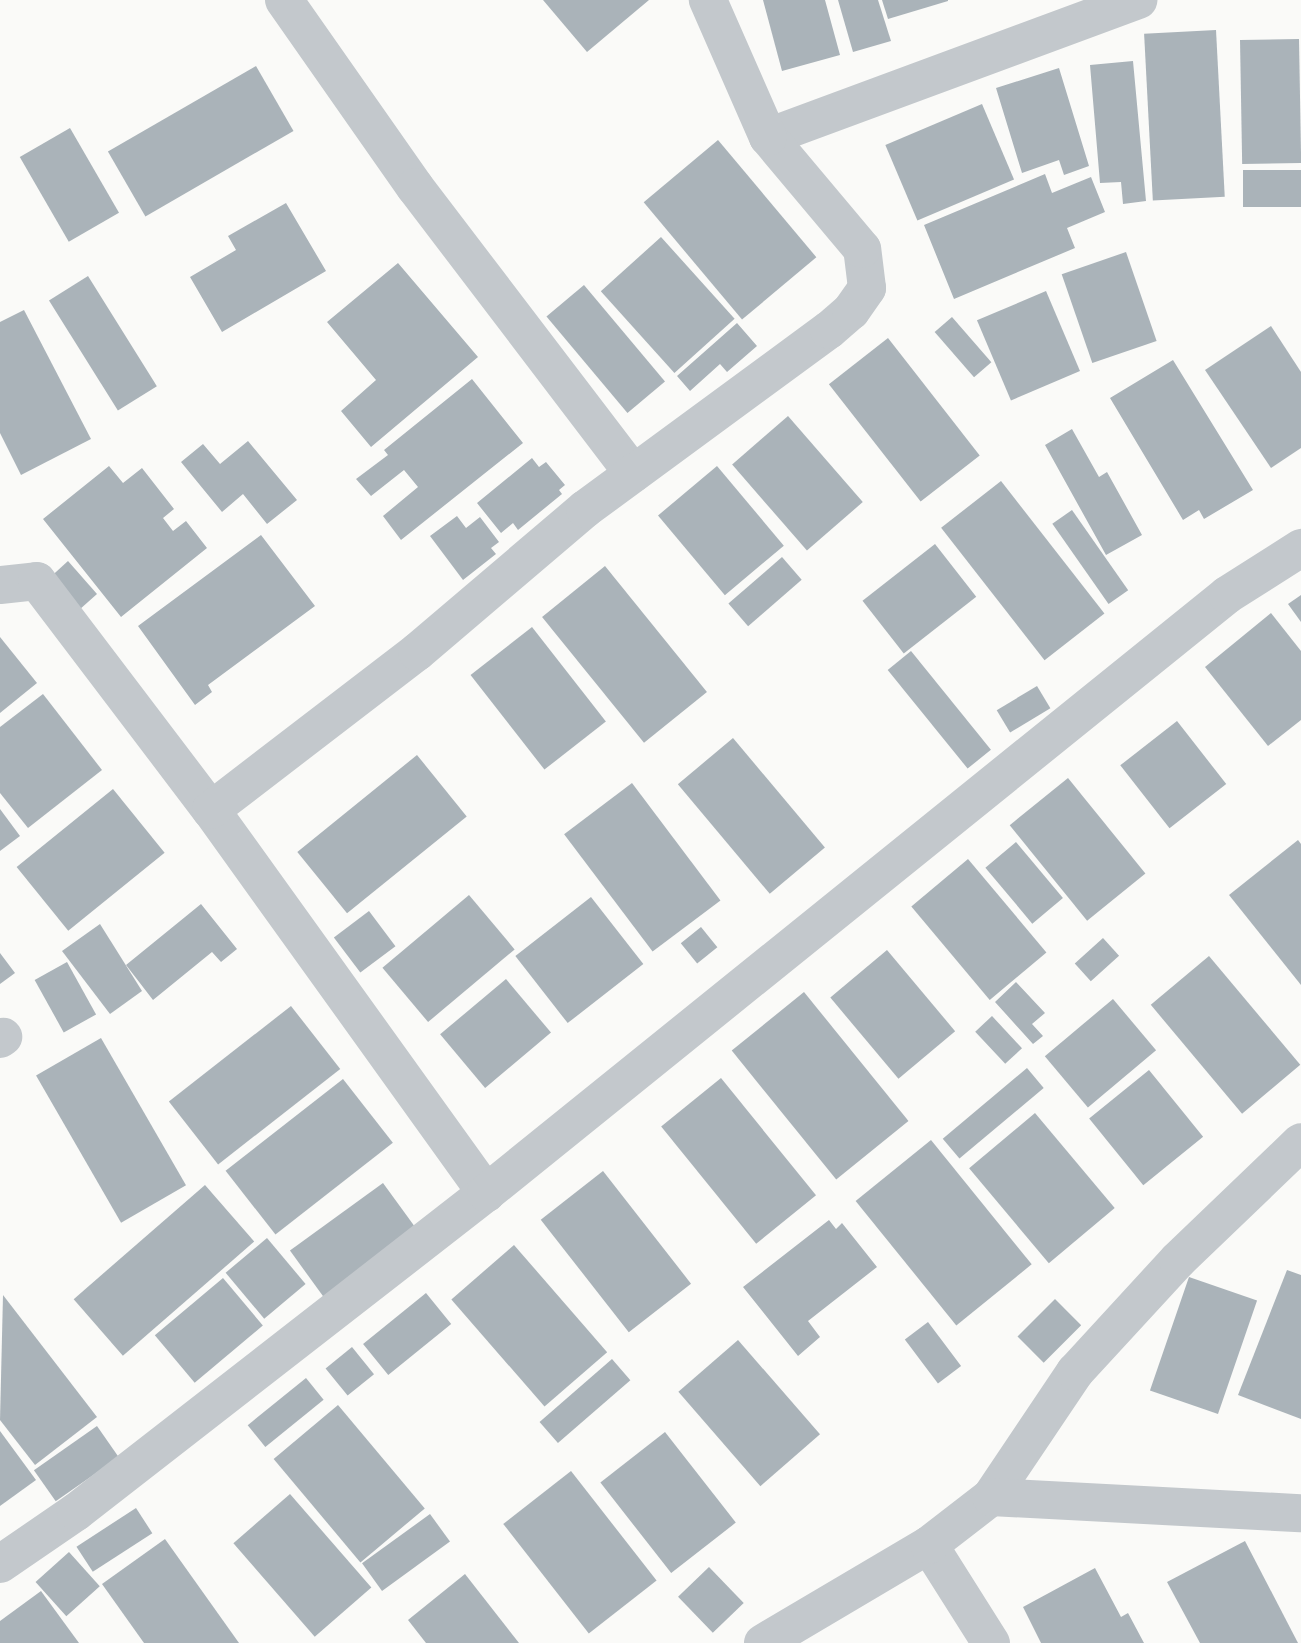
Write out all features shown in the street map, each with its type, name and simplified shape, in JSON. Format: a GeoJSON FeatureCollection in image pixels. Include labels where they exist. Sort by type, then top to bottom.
{"type":"FeatureCollection","features":[{"type":"Feature","properties":{"kind":"street"},"geometry":{"type":"LineString","coordinates":[[284,0],[415,187],[633,474]]}},
{"type":"Feature","properties":{"kind":"street"},"geometry":{"type":"LineString","coordinates":[[211,810],[417,652],[585,509],[829,330],[851,311],[867,288],[862,249],[768,137],[708,0]]}},
{"type":"Feature","properties":{"kind":"street"},"geometry":{"type":"LineString","coordinates":[[768,137],[1138,0]]}},
{"type":"Feature","properties":{"kind":"street"},"geometry":{"type":"LineString","coordinates":[[0,1564],[76,1512],[486,1194],[1020,758],[1227,595],[1301,548]]}},
{"type":"Feature","properties":{"kind":"street"},"geometry":{"type":"LineString","coordinates":[[0,585],[37,581],[211,810],[486,1194]]}},
{"type":"Feature","properties":{"kind":"street"},"geometry":{"type":"LineString","coordinates":[[763,1643],[929,1545],[992,1497],[1075,1372],[1178,1260],[1301,1142]]}},
{"type":"Feature","properties":{"kind":"street"},"geometry":{"type":"LineString","coordinates":[[992,1497],[1301,1513]]}},
{"type":"Feature","properties":{"kind":"street"},"geometry":{"type":"LineString","coordinates":[[929,1545],[991,1643]]}},
{"type":"Feature","properties":{"kind":"building"},"geometry":{"type":"Polygon","coordinates":[[[543,0],[649,0],[587,52],[543,0]]]}},
{"type":"Feature","properties":{"kind":"building"},"geometry":{"type":"Polygon","coordinates":[[[763,0],[825,0],[840,55],[782,71],[763,0]]]}},
{"type":"Feature","properties":{"kind":"building"},"geometry":{"type":"Polygon","coordinates":[[[838,0],[878,0],[891,41],[853,52],[838,0]]]}},
{"type":"Feature","properties":{"kind":"building"},"geometry":{"type":"Polygon","coordinates":[[[882,0],[948,0],[948,1],[888,19],[882,0]]]}},
{"type":"Feature","properties":{"kind":"building"},"geometry":{"type":"Polygon","coordinates":[[[1216,30],[1225,197],[1153,201],[1144,34],[1216,30]]]}},
{"type":"Feature","properties":{"kind":"building"},"geometry":{"type":"Polygon","coordinates":[[[1299,39],[1301,163],[1242,164],[1240,40],[1299,39]]]}},
{"type":"Feature","properties":{"kind":"building"},"geometry":{"type":"Polygon","coordinates":[[[1133,61],[1146,201],[1123,204],[1121,182],[1100,183],[1090,65],[1133,61]]]}},
{"type":"Feature","properties":{"kind":"building"},"geometry":{"type":"Polygon","coordinates":[[[256,66],[294,131],[145,216],[108,152],[256,66]]]}},
{"type":"Feature","properties":{"kind":"building"},"geometry":{"type":"Polygon","coordinates":[[[1059,68],[1089,166],[1064,175],[1059,160],[1022,173],[996,88],[1059,68]]]}},
{"type":"Feature","properties":{"kind":"building"},"geometry":{"type":"Polygon","coordinates":[[[982,104],[1014,179],[917,221],[885,145],[982,104]]]}},
{"type":"Feature","properties":{"kind":"building"},"geometry":{"type":"Polygon","coordinates":[[[70,128],[119,213],[69,242],[20,157],[70,128]]]}},
{"type":"Feature","properties":{"kind":"building"},"geometry":{"type":"Polygon","coordinates":[[[718,140],[816,257],[742,320],[644,202],[718,140]]]}},
{"type":"Feature","properties":{"kind":"building"},"geometry":{"type":"Polygon","coordinates":[[[1243,170],[1301,170],[1301,207],[1243,207],[1243,170]]]}},
{"type":"Feature","properties":{"kind":"building"},"geometry":{"type":"Polygon","coordinates":[[[1045,174],[1052,193],[1091,177],[1105,212],[1067,228],[1075,248],[954,299],[924,225],[1045,174]]]}},
{"type":"Feature","properties":{"kind":"building"},"geometry":{"type":"Polygon","coordinates":[[[286,203],[326,271],[222,332],[190,277],[236,250],[228,236],[286,203]]]}},
{"type":"Feature","properties":{"kind":"building"},"geometry":{"type":"Polygon","coordinates":[[[661,237],[735,319],[674,373],[601,291],[661,237]]]}},
{"type":"Feature","properties":{"kind":"building"},"geometry":{"type":"Polygon","coordinates":[[[1126,252],[1157,341],[1092,363],[1062,274],[1126,252]]]}},
{"type":"Feature","properties":{"kind":"building"},"geometry":{"type":"Polygon","coordinates":[[[398,263],[478,357],[371,447],[341,411],[376,380],[327,322],[398,263]]]}},
{"type":"Feature","properties":{"kind":"building"},"geometry":{"type":"Polygon","coordinates":[[[88,276],[157,386],[118,411],[49,300],[88,276]]]}},
{"type":"Feature","properties":{"kind":"building"},"geometry":{"type":"Polygon","coordinates":[[[584,285],[665,382],[627,413],[546,316],[584,285]]]}},
{"type":"Feature","properties":{"kind":"building"},"geometry":{"type":"Polygon","coordinates":[[[1046,291],[1080,371],[1011,400],[977,320],[1046,291]]]}},
{"type":"Feature","properties":{"kind":"building"},"geometry":{"type":"Polygon","coordinates":[[[24,310],[91,439],[21,475],[0,433],[0,322],[24,310]]]}},
{"type":"Feature","properties":{"kind":"building"},"geometry":{"type":"Polygon","coordinates":[[[952,317],[991,362],[974,377],[935,332],[952,317]]]}},
{"type":"Feature","properties":{"kind":"building"},"geometry":{"type":"Polygon","coordinates":[[[737,323],[757,346],[727,372],[720,364],[690,391],[677,376],[737,323]]]}},
{"type":"Feature","properties":{"kind":"building"},"geometry":{"type":"Polygon","coordinates":[[[1271,326],[1301,372],[1301,448],[1271,468],[1205,370],[1271,326]]]}},
{"type":"Feature","properties":{"kind":"building"},"geometry":{"type":"Polygon","coordinates":[[[888,338],[980,455],[921,502],[829,384],[888,338]]]}},
{"type":"Feature","properties":{"kind":"building"},"geometry":{"type":"Polygon","coordinates":[[[1173,360],[1253,490],[1204,519],[1199,510],[1183,520],[1110,398],[1173,360]]]}},
{"type":"Feature","properties":{"kind":"building"},"geometry":{"type":"Polygon","coordinates":[[[472,379],[523,443],[401,540],[383,516],[418,487],[404,470],[371,496],[356,479],[388,455],[384,450],[472,379]]]}},
{"type":"Feature","properties":{"kind":"building"},"geometry":{"type":"Polygon","coordinates":[[[788,416],[863,502],[807,551],[732,465],[788,416]]]}},
{"type":"Feature","properties":{"kind":"building"},"geometry":{"type":"Polygon","coordinates":[[[1072,429],[1099,477],[1107,472],[1142,535],[1106,555],[1045,445],[1072,429]]]}},
{"type":"Feature","properties":{"kind":"building"},"geometry":{"type":"Polygon","coordinates":[[[248,441],[297,500],[267,524],[243,494],[222,512],[181,462],[203,444],[220,464],[248,441]]]}},
{"type":"Feature","properties":{"kind":"building"},"geometry":{"type":"Polygon","coordinates":[[[532,458],[539,467],[546,462],[565,485],[559,490],[562,494],[518,530],[513,523],[501,533],[477,503],[532,458]]]}},
{"type":"Feature","properties":{"kind":"building"},"geometry":{"type":"Polygon","coordinates":[[[109,466],[123,483],[142,468],[174,509],[163,518],[173,531],[186,521],[207,548],[121,617],[43,519],[109,466]]]}},
{"type":"Feature","properties":{"kind":"building"},"geometry":{"type":"Polygon","coordinates":[[[717,466],[784,546],[725,595],[658,515],[717,466]]]}},
{"type":"Feature","properties":{"kind":"building"},"geometry":{"type":"Polygon","coordinates":[[[1001,481],[1104,613],[1045,660],[941,528],[1001,481]]]}},
{"type":"Feature","properties":{"kind":"building"},"geometry":{"type":"Polygon","coordinates":[[[1072,510],[1128,590],[1109,604],[1052,524],[1072,510]]]}},
{"type":"Feature","properties":{"kind":"building"},"geometry":{"type":"Polygon","coordinates":[[[457,516],[466,528],[480,517],[499,542],[491,548],[496,554],[463,580],[430,536],[457,516]]]}},
{"type":"Feature","properties":{"kind":"building"},"geometry":{"type":"Polygon","coordinates":[[[261,535],[315,606],[208,685],[212,692],[195,705],[138,626],[261,535]]]}},
{"type":"Feature","properties":{"kind":"building"},"geometry":{"type":"Polygon","coordinates":[[[935,544],[976,597],[904,653],[863,601],[935,544]]]}},
{"type":"Feature","properties":{"kind":"building"},"geometry":{"type":"Polygon","coordinates":[[[782,557],[802,580],[748,626],[728,604],[782,557]]]}},
{"type":"Feature","properties":{"kind":"building"},"geometry":{"type":"Polygon","coordinates":[[[68,561],[97,594],[79,610],[45,582],[68,561]]]}},
{"type":"Feature","properties":{"kind":"building"},"geometry":{"type":"Polygon","coordinates":[[[605,566],[707,692],[644,743],[542,617],[605,566]]]}},
{"type":"Feature","properties":{"kind":"building"},"geometry":{"type":"Polygon","coordinates":[[[1301,595],[1301,622],[1288,604],[1301,595]]]}},
{"type":"Feature","properties":{"kind":"building"},"geometry":{"type":"Polygon","coordinates":[[[1271,613],[1301,651],[1301,720],[1268,746],[1205,667],[1271,613]]]}},
{"type":"Feature","properties":{"kind":"building"},"geometry":{"type":"Polygon","coordinates":[[[532,627],[606,722],[544,770],[471,675],[532,627]]]}},
{"type":"Feature","properties":{"kind":"building"},"geometry":{"type":"Polygon","coordinates":[[[0,637],[37,683],[0,713],[0,637]]]}},
{"type":"Feature","properties":{"kind":"building"},"geometry":{"type":"Polygon","coordinates":[[[911,651],[991,750],[968,769],[888,670],[911,651]]]}},
{"type":"Feature","properties":{"kind":"building"},"geometry":{"type":"Polygon","coordinates":[[[1037,686],[1050,708],[1010,732],[997,710],[1037,686]]]}},
{"type":"Feature","properties":{"kind":"building"},"geometry":{"type":"Polygon","coordinates":[[[43,694],[102,770],[28,828],[0,793],[0,727],[43,694]]]}},
{"type":"Feature","properties":{"kind":"building"},"geometry":{"type":"Polygon","coordinates":[[[1177,721],[1226,784],[1170,828],[1120,765],[1177,721]]]}},
{"type":"Feature","properties":{"kind":"building"},"geometry":{"type":"Polygon","coordinates":[[[733,738],[825,848],[770,894],[678,784],[733,738]]]}},
{"type":"Feature","properties":{"kind":"building"},"geometry":{"type":"Polygon","coordinates":[[[417,755],[467,816],[347,913],[297,852],[417,755]]]}},
{"type":"Feature","properties":{"kind":"building"},"geometry":{"type":"Polygon","coordinates":[[[1068,778],[1145,874],[1087,921],[1010,825],[1068,778]]]}},
{"type":"Feature","properties":{"kind":"building"},"geometry":{"type":"Polygon","coordinates":[[[632,783],[720,900],[653,952],[564,834],[632,783]]]}},
{"type":"Feature","properties":{"kind":"building"},"geometry":{"type":"Polygon","coordinates":[[[113,789],[165,853],[68,931],[17,867],[113,789]]]}},
{"type":"Feature","properties":{"kind":"building"},"geometry":{"type":"Polygon","coordinates":[[[0,809],[20,836],[0,851],[0,809]]]}},
{"type":"Feature","properties":{"kind":"building"},"geometry":{"type":"Polygon","coordinates":[[[1298,840],[1301,844],[1301,985],[1229,895],[1298,840]]]}},
{"type":"Feature","properties":{"kind":"building"},"geometry":{"type":"Polygon","coordinates":[[[1016,842],[1063,898],[1032,924],[985,868],[1016,842]]]}},
{"type":"Feature","properties":{"kind":"building"},"geometry":{"type":"Polygon","coordinates":[[[968,859],[1046,952],[990,1000],[911,907],[968,859]]]}},
{"type":"Feature","properties":{"kind":"building"},"geometry":{"type":"Polygon","coordinates":[[[469,895],[515,949],[428,1022],[382,968],[469,895]]]}},
{"type":"Feature","properties":{"kind":"building"},"geometry":{"type":"Polygon","coordinates":[[[591,897],[643,964],[568,1023],[515,956],[591,897]]]}},
{"type":"Feature","properties":{"kind":"building"},"geometry":{"type":"Polygon","coordinates":[[[201,904],[237,949],[221,962],[212,952],[153,1000],[126,965],[201,904]]]}},
{"type":"Feature","properties":{"kind":"building"},"geometry":{"type":"Polygon","coordinates":[[[369,911],[395,946],[360,973],[334,937],[369,911]]]}},
{"type":"Feature","properties":{"kind":"building"},"geometry":{"type":"Polygon","coordinates":[[[100,924],[142,991],[110,1014],[62,951],[100,924]]]}},
{"type":"Feature","properties":{"kind":"building"},"geometry":{"type":"Polygon","coordinates":[[[701,927],[717,947],[697,964],[681,943],[701,927]]]}},
{"type":"Feature","properties":{"kind":"building"},"geometry":{"type":"Polygon","coordinates":[[[1103,938],[1119,956],[1091,981],[1075,963],[1103,938]]]}},
{"type":"Feature","properties":{"kind":"building"},"geometry":{"type":"Polygon","coordinates":[[[887,950],[955,1031],[898,1079],[830,998],[887,950]]]}},
{"type":"Feature","properties":{"kind":"building"},"geometry":{"type":"Polygon","coordinates":[[[0,953],[15,973],[0,984],[0,953]]]}},
{"type":"Feature","properties":{"kind":"building"},"geometry":{"type":"Polygon","coordinates":[[[1209,956],[1300,1065],[1242,1114],[1151,1005],[1209,956]]]}},
{"type":"Feature","properties":{"kind":"building"},"geometry":{"type":"Polygon","coordinates":[[[67,962],[96,1014],[64,1032],[35,980],[67,962]]]}},
{"type":"Feature","properties":{"kind":"building"},"geometry":{"type":"Polygon","coordinates":[[[506,979],[551,1033],[485,1088],[440,1034],[506,979]]]}},
{"type":"Feature","properties":{"kind":"building"},"geometry":{"type":"Polygon","coordinates":[[[1016,982],[1045,1013],[1032,1024],[1043,1036],[1033,1044],[995,1002],[1016,982]]]}},
{"type":"Feature","properties":{"kind":"building"},"geometry":{"type":"Polygon","coordinates":[[[804,992],[908,1121],[836,1180],[732,1051],[804,992]]]}},
{"type":"Feature","properties":{"kind":"building"},"geometry":{"type":"Polygon","coordinates":[[[1113,999],[1156,1050],[1088,1108],[1045,1056],[1113,999]]]}},
{"type":"Feature","properties":{"kind":"building"},"geometry":{"type":"Polygon","coordinates":[[[291,1006],[340,1069],[218,1164],[169,1101],[291,1006]]]}},
{"type":"Feature","properties":{"kind":"building"},"geometry":{"type":"Polygon","coordinates":[[[992,1016],[1022,1048],[1005,1064],[975,1032],[992,1016]]]}},
{"type":"Feature","properties":{"kind":"building"},"geometry":{"type":"Polygon","coordinates":[[[101,1038],[186,1185],[121,1223],[36,1076],[101,1038]]]}},
{"type":"Feature","properties":{"kind":"building"},"geometry":{"type":"Polygon","coordinates":[[[1027,1068],[1044,1088],[959,1159],[943,1139],[1027,1068]]]}},
{"type":"Feature","properties":{"kind":"building"},"geometry":{"type":"Polygon","coordinates":[[[1149,1070],[1203,1137],[1143,1185],[1089,1118],[1149,1070]]]}},
{"type":"Feature","properties":{"kind":"building"},"geometry":{"type":"Polygon","coordinates":[[[721,1078],[816,1195],[756,1244],[661,1126],[721,1078]]]}},
{"type":"Feature","properties":{"kind":"building"},"geometry":{"type":"Polygon","coordinates":[[[343,1079],[393,1143],[275,1235],[226,1171],[343,1079]]]}},
{"type":"Feature","properties":{"kind":"building"},"geometry":{"type":"Polygon","coordinates":[[[1035,1113],[1115,1208],[1049,1263],[969,1168],[1035,1113]]]}},
{"type":"Feature","properties":{"kind":"building"},"geometry":{"type":"Polygon","coordinates":[[[931,1140],[1032,1264],[956,1325],[856,1201],[931,1140]]]}},
{"type":"Feature","properties":{"kind":"building"},"geometry":{"type":"Polygon","coordinates":[[[603,1171],[691,1284],[629,1332],[541,1220],[603,1171]]]}},
{"type":"Feature","properties":{"kind":"building"},"geometry":{"type":"Polygon","coordinates":[[[383,1183],[417,1229],[323,1297],[290,1251],[383,1183]]]}},
{"type":"Feature","properties":{"kind":"building"},"geometry":{"type":"Polygon","coordinates":[[[205,1185],[254,1242],[123,1356],[74,1299],[205,1185]]]}},
{"type":"Feature","properties":{"kind":"building"},"geometry":{"type":"Polygon","coordinates":[[[829,1220],[836,1229],[842,1223],[877,1267],[808,1321],[820,1337],[798,1356],[743,1287],[829,1220]]]}},
{"type":"Feature","properties":{"kind":"building"},"geometry":{"type":"Polygon","coordinates":[[[267,1238],[306,1284],[264,1319],[226,1273],[267,1238]]]}},
{"type":"Feature","properties":{"kind":"building"},"geometry":{"type":"Polygon","coordinates":[[[514,1245],[607,1352],[545,1407],[451,1299],[514,1245]]]}},
{"type":"Feature","properties":{"kind":"building"},"geometry":{"type":"Polygon","coordinates":[[[1287,1270],[1301,1275],[1301,1419],[1238,1395],[1287,1270]]]}},
{"type":"Feature","properties":{"kind":"building"},"geometry":{"type":"Polygon","coordinates":[[[1189,1277],[1257,1300],[1218,1414],[1150,1390],[1189,1277]]]}},
{"type":"Feature","properties":{"kind":"building"},"geometry":{"type":"Polygon","coordinates":[[[223,1278],[263,1325],[195,1383],[155,1335],[223,1278]]]}},
{"type":"Feature","properties":{"kind":"building"},"geometry":{"type":"Polygon","coordinates":[[[426,1293],[451,1324],[388,1375],[363,1344],[426,1293]]]}},
{"type":"Feature","properties":{"kind":"building"},"geometry":{"type":"Polygon","coordinates":[[[3,1295],[97,1417],[35,1465],[0,1420],[3,1295]]]}},
{"type":"Feature","properties":{"kind":"building"},"geometry":{"type":"Polygon","coordinates":[[[1055,1299],[1081,1325],[1044,1363],[1018,1336],[1055,1299]]]}},
{"type":"Feature","properties":{"kind":"building"},"geometry":{"type":"Polygon","coordinates":[[[928,1322],[961,1366],[938,1383],[905,1339],[928,1322]]]}},
{"type":"Feature","properties":{"kind":"building"},"geometry":{"type":"Polygon","coordinates":[[[738,1340],[820,1434],[760,1486],[678,1392],[738,1340]]]}},
{"type":"Feature","properties":{"kind":"building"},"geometry":{"type":"Polygon","coordinates":[[[352,1347],[374,1374],[348,1396],[326,1368],[352,1347]]]}},
{"type":"Feature","properties":{"kind":"building"},"geometry":{"type":"Polygon","coordinates":[[[612,1359],[630,1380],[558,1443],[540,1422],[612,1359]]]}},
{"type":"Feature","properties":{"kind":"building"},"geometry":{"type":"Polygon","coordinates":[[[306,1378],[324,1400],[265,1447],[248,1425],[306,1378]]]}},
{"type":"Feature","properties":{"kind":"building"},"geometry":{"type":"Polygon","coordinates":[[[338,1405],[425,1508],[360,1562],[274,1459],[338,1405]]]}},
{"type":"Feature","properties":{"kind":"building"},"geometry":{"type":"Polygon","coordinates":[[[97,1426],[119,1457],[56,1501],[34,1470],[97,1426]]]}},
{"type":"Feature","properties":{"kind":"building"},"geometry":{"type":"Polygon","coordinates":[[[0,1431],[36,1480],[0,1506],[0,1431]]]}},
{"type":"Feature","properties":{"kind":"building"},"geometry":{"type":"Polygon","coordinates":[[[665,1432],[736,1523],[671,1573],[600,1482],[665,1432]]]}},
{"type":"Feature","properties":{"kind":"building"},"geometry":{"type":"Polygon","coordinates":[[[571,1471],[657,1581],[589,1633],[503,1524],[571,1471]]]}},
{"type":"Feature","properties":{"kind":"building"},"geometry":{"type":"Polygon","coordinates":[[[290,1494],[371,1588],[315,1637],[233,1543],[290,1494]]]}},
{"type":"Feature","properties":{"kind":"building"},"geometry":{"type":"Polygon","coordinates":[[[136,1508],[152,1533],[93,1572],[76,1547],[136,1508]]]}},
{"type":"Feature","properties":{"kind":"building"},"geometry":{"type":"Polygon","coordinates":[[[430,1514],[450,1542],[382,1591],[362,1563],[430,1514]]]}},
{"type":"Feature","properties":{"kind":"building"},"geometry":{"type":"Polygon","coordinates":[[[165,1539],[239,1643],[144,1643],[102,1584],[165,1539]]]}},
{"type":"Feature","properties":{"kind":"building"},"geometry":{"type":"Polygon","coordinates":[[[1245,1541],[1298,1643],[1200,1643],[1167,1582],[1245,1541]]]}},
{"type":"Feature","properties":{"kind":"building"},"geometry":{"type":"Polygon","coordinates":[[[69,1552],[100,1586],[66,1616],[36,1582],[69,1552]]]}},
{"type":"Feature","properties":{"kind":"building"},"geometry":{"type":"Polygon","coordinates":[[[709,1567],[744,1603],[713,1633],[678,1597],[709,1567]]]}},
{"type":"Feature","properties":{"kind":"building"},"geometry":{"type":"Polygon","coordinates":[[[1095,1568],[1121,1617],[1128,1613],[1144,1643],[1041,1643],[1023,1607],[1095,1568]]]}},
{"type":"Feature","properties":{"kind":"building"},"geometry":{"type":"Polygon","coordinates":[[[465,1574],[519,1643],[426,1643],[408,1620],[465,1574]]]}},
{"type":"Feature","properties":{"kind":"building"},"geometry":{"type":"Polygon","coordinates":[[[41,1591],[79,1643],[0,1643],[0,1621],[41,1591]]]}}]}
